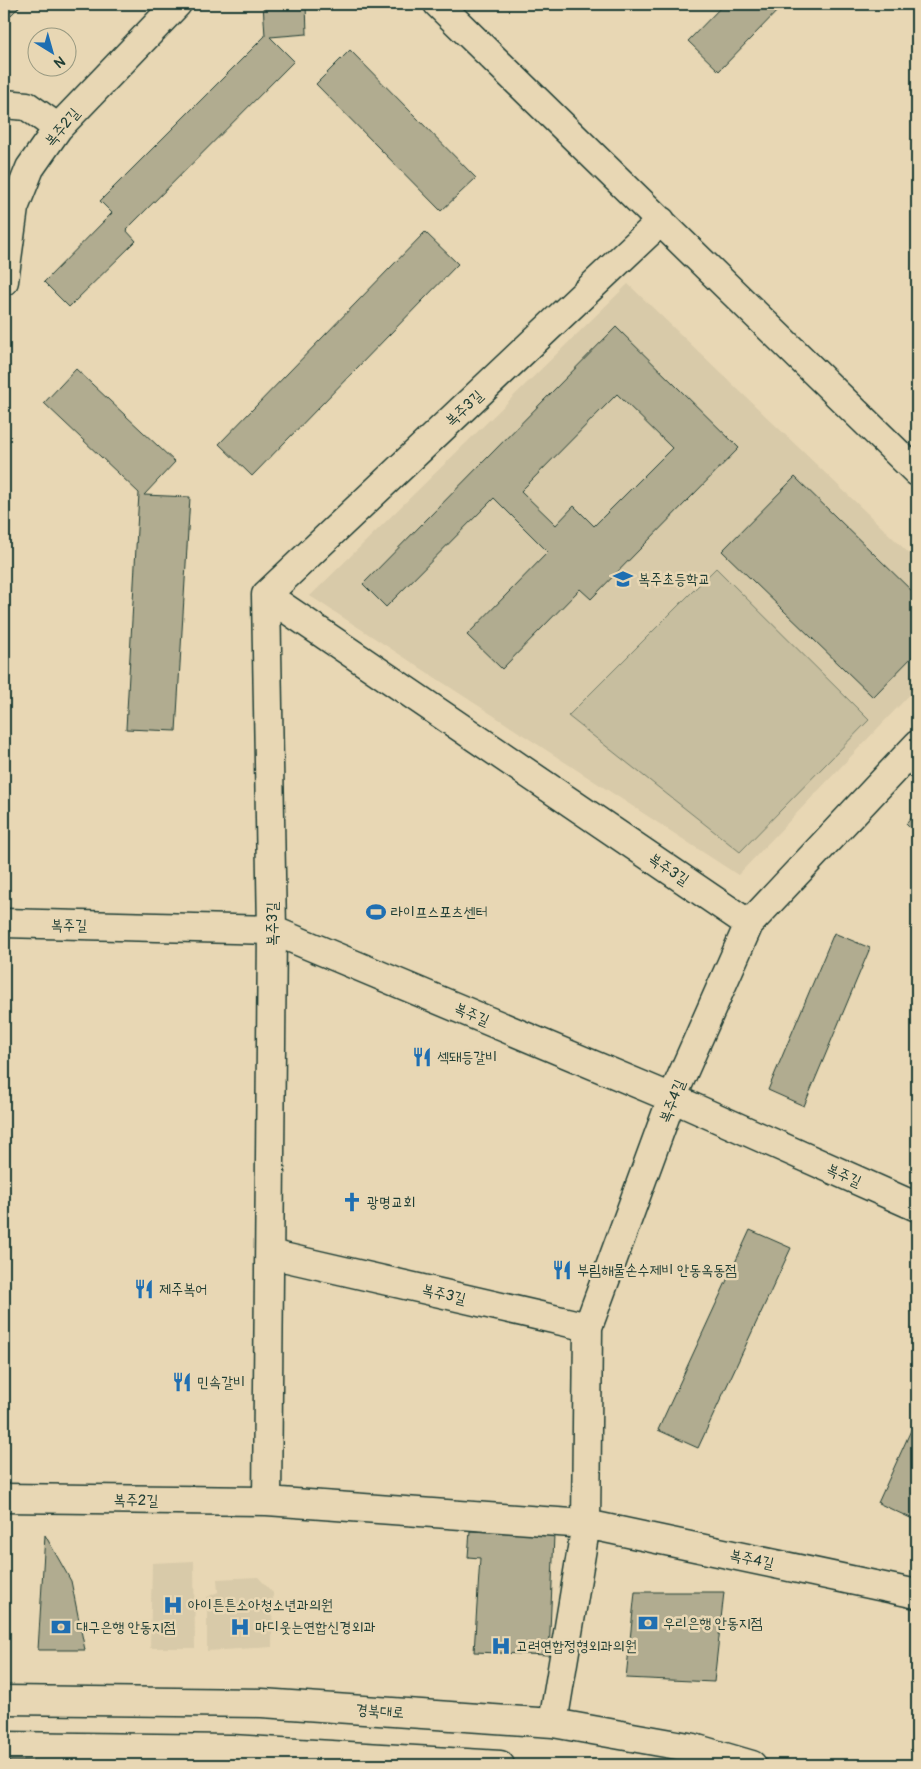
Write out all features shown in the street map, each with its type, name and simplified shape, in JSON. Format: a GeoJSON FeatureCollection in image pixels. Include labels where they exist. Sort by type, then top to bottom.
{"type":"FeatureCollection","features":[{"type":"Feature","properties":{"kind":"street","name":"복주2길"},"geometry":{"type":"LineString","coordinates":[[4,282],[14,208],[30,168],[58,128],[177,4]]}},
{"type":"Feature","properties":{"kind":"street"},"geometry":{"type":"LineString","coordinates":[[438,4],[917,472]]}},
{"type":"Feature","properties":{"kind":"street"},"geometry":{"type":"LineString","coordinates":[[4,104],[27,106],[58,128]]}},
{"type":"Feature","properties":{"kind":"street","name":"복주3길"},"geometry":{"type":"LineString","coordinates":[[267,1501],[272,930],[266,595],[661,221]]}},
{"type":"Feature","properties":{"kind":"street","name":"복주3길"},"geometry":{"type":"LineString","coordinates":[[266,595],[749,924]]}},
{"type":"Feature","properties":{"kind":"street","name":"복주4길"},"geometry":{"type":"LineString","coordinates":[[553,1723],[586,1524],[588,1327],[672,1098],[749,924],[917,745]]}},
{"type":"Feature","properties":{"kind":"street","name":"복주길"},"geometry":{"type":"LineString","coordinates":[[4,923],[272,930],[672,1098],[917,1207]]}},
{"type":"Feature","properties":{"kind":"street","name":"복주3길"},"geometry":{"type":"LineString","coordinates":[[270,1254],[588,1327]]}},
{"type":"Feature","properties":{"kind":"street","name":"복주2길"},"geometry":{"type":"LineString","coordinates":[[4,1498],[267,1501],[586,1524]]}},
{"type":"Feature","properties":{"kind":"street","name":"복주4길"},"geometry":{"type":"LineString","coordinates":[[586,1524],[917,1594]]}},
{"type":"Feature","properties":{"kind":"street","name":"경북대로"},"geometry":{"type":"LineString","coordinates":[[4,1700],[262,1703],[553,1723],[694,1748],[752,1765]]}},
{"type":"Feature","properties":{"kind":"street"},"geometry":{"type":"LineString","coordinates":[[4,1746],[231,1757],[500,1765]]}},
{"type":"Feature","properties":{"kind":"shaded area","name":"복주초등학교"},"geometry":{"type":"Polygon","coordinates":[[[628,284],[917,561],[917,687],[738,875],[310,596],[628,284]]]}},
{"type":"Feature","properties":{"kind":"shaded area"},"geometry":{"type":"Polygon","coordinates":[[[716,568],[869,720],[740,852],[568,716],[716,568]]]}},
{"type":"Feature","properties":{"kind":"shaded area","name":"아이튼튼소아청소년과의원"},"geometry":{"type":"Polygon","coordinates":[[[194,1561],[195,1648],[150,1648],[152,1563],[194,1561]]]}},
{"type":"Feature","properties":{"kind":"shaded area","name":"마디웃는연합신경외과"},"geometry":{"type":"Polygon","coordinates":[[[258,1577],[273,1593],[272,1647],[207,1651],[207,1597],[218,1592],[217,1579],[258,1577]]]}},
{"type":"Feature","properties":{"kind":"building"},"geometry":{"type":"Polygon","coordinates":[[[4,4],[22,4],[4,22],[4,4]]]}},
{"type":"Feature","properties":{"kind":"building"},"geometry":{"type":"Polygon","coordinates":[[[263,4],[306,4],[307,34],[270,37],[294,61],[126,230],[136,241],[69,307],[44,282],[112,213],[100,201],[265,36],[263,4]]]}},
{"type":"Feature","properties":{"kind":"building"},"geometry":{"type":"Polygon","coordinates":[[[724,4],[784,4],[719,71],[688,41],[724,4]]]}},
{"type":"Feature","properties":{"kind":"building"},"geometry":{"type":"Polygon","coordinates":[[[350,50],[476,178],[441,211],[316,84],[350,50]]]}},
{"type":"Feature","properties":{"kind":"building"},"geometry":{"type":"Polygon","coordinates":[[[425,232],[458,264],[252,476],[219,444],[425,232]]]}},
{"type":"Feature","properties":{"kind":"building"},"geometry":{"type":"Polygon","coordinates":[[[616,327],[739,448],[591,599],[580,589],[502,669],[467,635],[548,552],[494,498],[386,607],[363,584],[616,327]],[[617,394],[521,491],[556,525],[574,506],[594,526],[672,448],[617,394]]]}},
{"type":"Feature","properties":{"kind":"building"},"geometry":{"type":"Polygon","coordinates":[[[76,369],[175,462],[144,495],[190,497],[176,731],[126,729],[139,493],[44,403],[76,369]]]}},
{"type":"Feature","properties":{"kind":"building"},"geometry":{"type":"Polygon","coordinates":[[[795,477],[917,596],[917,652],[873,697],[722,551],[795,477]]]}},
{"type":"Feature","properties":{"kind":"building"},"geometry":{"type":"Polygon","coordinates":[[[917,812],[917,835],[906,824],[917,812]]]}},
{"type":"Feature","properties":{"kind":"building"},"geometry":{"type":"Polygon","coordinates":[[[834,933],[870,948],[804,1106],[768,1090],[834,933]]]}},
{"type":"Feature","properties":{"kind":"building"},"geometry":{"type":"Polygon","coordinates":[[[750,1230],[791,1248],[698,1448],[658,1430],[750,1230]]]}},
{"type":"Feature","properties":{"kind":"building"},"geometry":{"type":"Polygon","coordinates":[[[917,1417],[917,1521],[878,1503],[917,1417]]]}},
{"type":"Feature","properties":{"kind":"building"},"geometry":{"type":"Polygon","coordinates":[[[470,1531],[554,1535],[549,1655],[474,1652],[480,1558],[468,1557],[470,1531]]]}},
{"type":"Feature","properties":{"kind":"building"},"geometry":{"type":"Polygon","coordinates":[[[45,1535],[71,1581],[85,1650],[38,1650],[45,1535]]]}},
{"type":"Feature","properties":{"kind":"building"},"geometry":{"type":"Polygon","coordinates":[[[635,1592],[724,1592],[714,1682],[626,1678],[635,1592]]]}},
{"type":"Feature","properties":{"kind":"place","name":"복주초등학교"},"geometry":{"type":"Point","coordinates":[623,579]}},
{"type":"Feature","properties":{"kind":"place","name":"라이프스포츠센터"},"geometry":{"type":"Point","coordinates":[376,912]}},
{"type":"Feature","properties":{"kind":"place","name":"섹돼등갈비"},"geometry":{"type":"Point","coordinates":[422,1057]}},
{"type":"Feature","properties":{"kind":"place","name":"광명교회"},"geometry":{"type":"Point","coordinates":[352,1202]}},
{"type":"Feature","properties":{"kind":"place","name":"부림해물손수제비 안동옥동점"},"geometry":{"type":"Point","coordinates":[562,1270]}},
{"type":"Feature","properties":{"kind":"place","name":"제주복어"},"geometry":{"type":"Point","coordinates":[144,1289]}},
{"type":"Feature","properties":{"kind":"place","name":"민속갈비"},"geometry":{"type":"Point","coordinates":[182,1382]}},
{"type":"Feature","properties":{"kind":"place","name":"아이튼튼소아청소년과의원"},"geometry":{"type":"Point","coordinates":[173,1605]}},
{"type":"Feature","properties":{"kind":"place","name":"우리은행 안동지점"},"geometry":{"type":"Point","coordinates":[648,1623]}},
{"type":"Feature","properties":{"kind":"place","name":"대구은행 안동지점"},"geometry":{"type":"Point","coordinates":[61,1627]}},
{"type":"Feature","properties":{"kind":"place","name":"마디웃는연합신경외과"},"geometry":{"type":"Point","coordinates":[240,1627]}},
{"type":"Feature","properties":{"kind":"place","name":"고려연합정형외과의원"},"geometry":{"type":"Point","coordinates":[501,1646]}}]}
